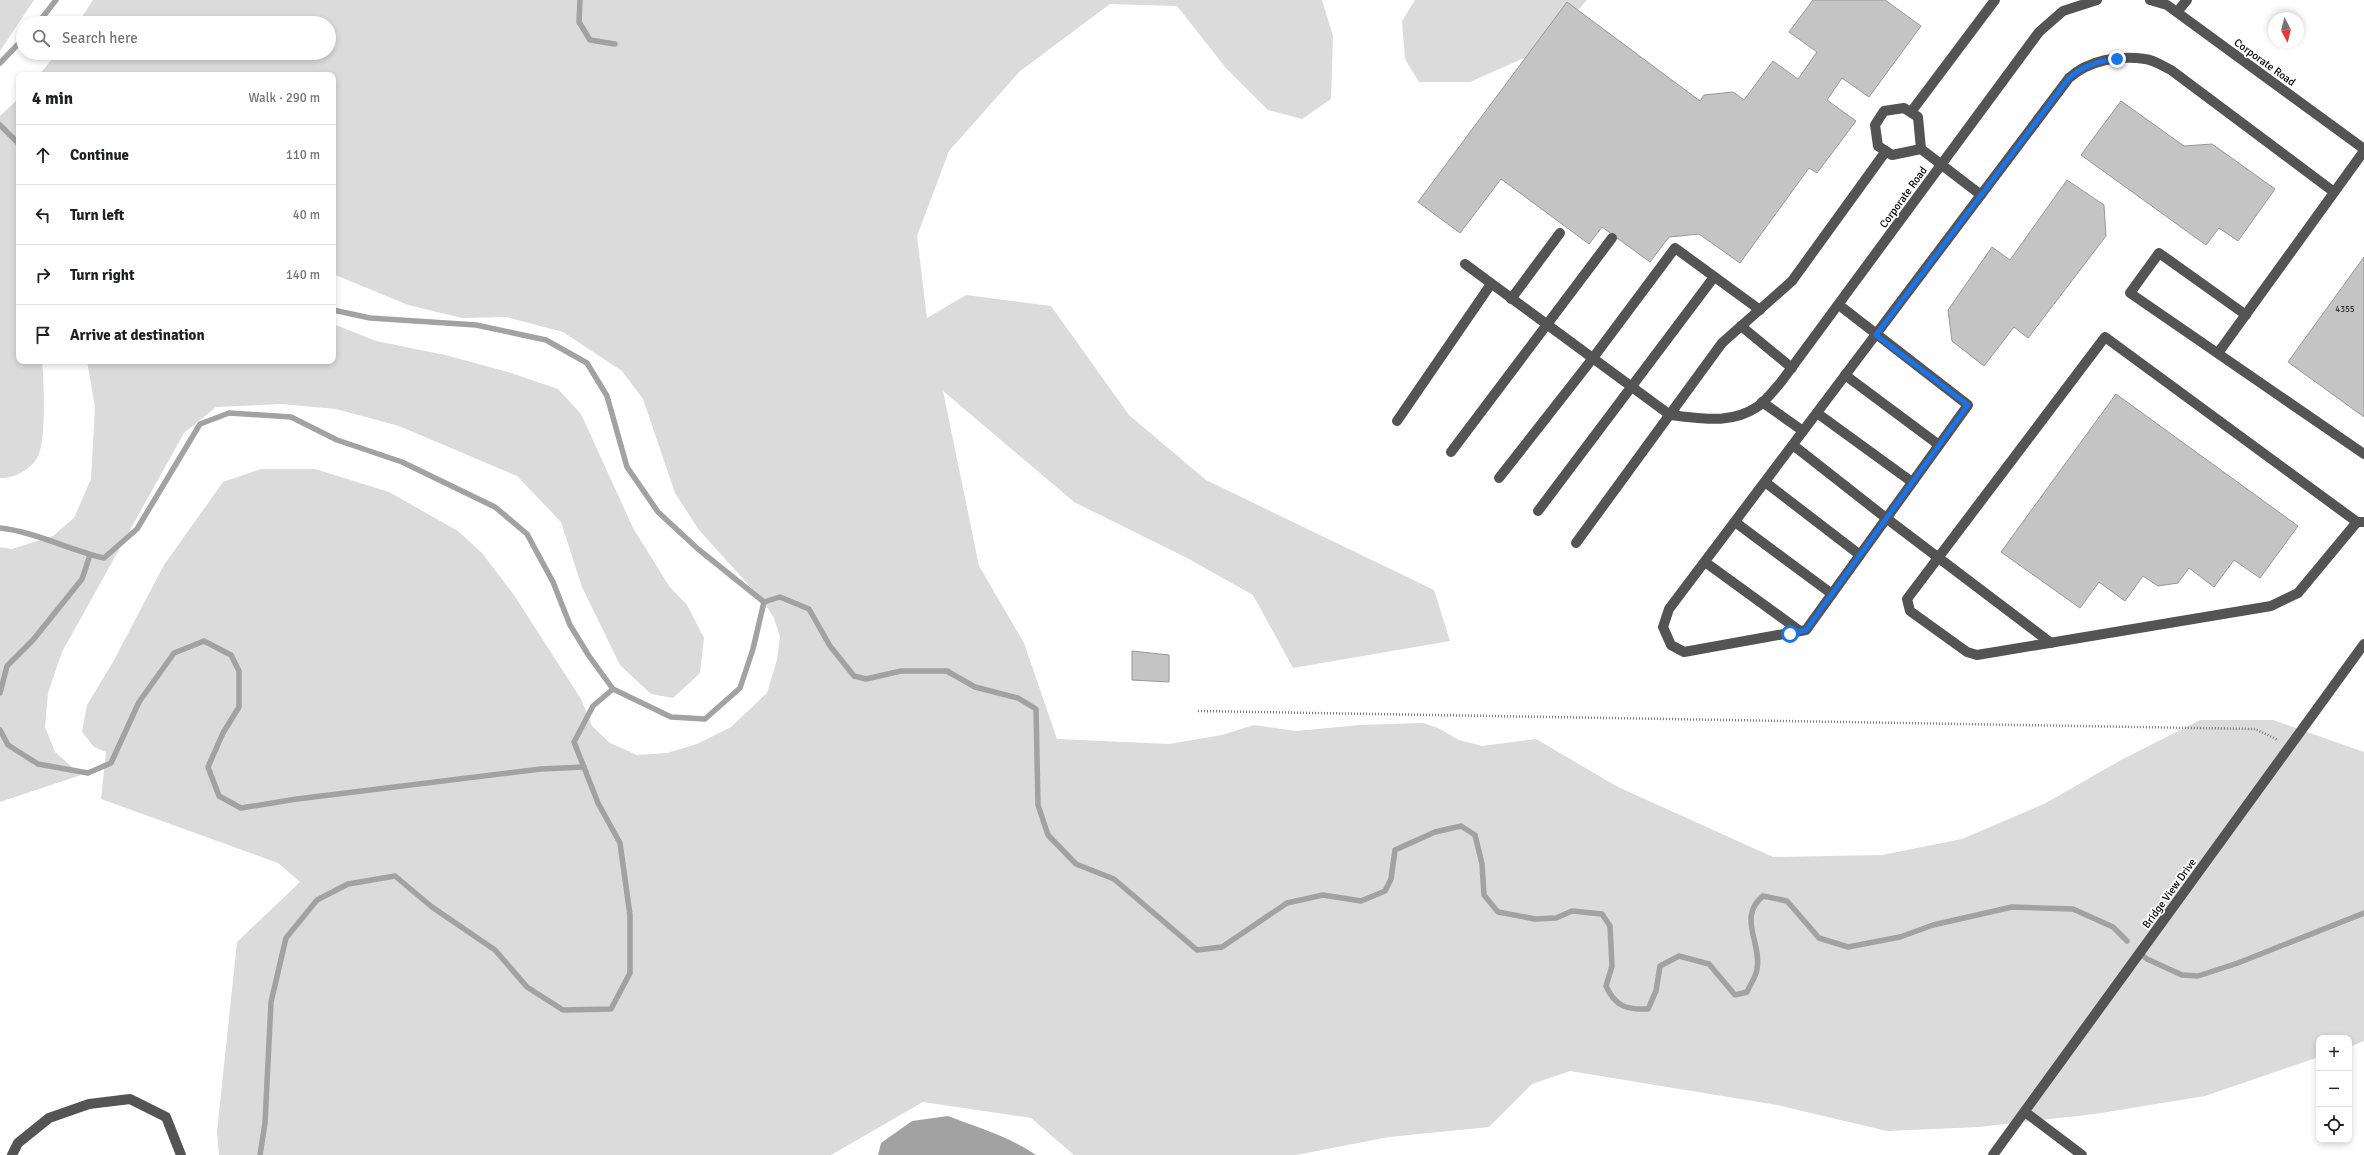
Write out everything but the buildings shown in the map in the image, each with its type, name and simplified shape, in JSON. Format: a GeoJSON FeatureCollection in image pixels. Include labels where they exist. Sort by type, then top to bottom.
{"type":"FeatureCollection","features":[{"type":"Feature","properties":{"kind":"street"},"geometry":{"type":"LineString","coordinates":[[1911,112],[1995,0]]}},
{"type":"Feature","properties":{"kind":"street","name":"Corporate Road"},"geometry":{"type":"LineString","coordinates":[[1670,415],[1711,419],[1736,418],[1762,402],[1792,368],[2039,32],[2063,11],[2088,1],[2097,0]]}},
{"type":"Feature","properties":{"kind":"street","name":"Corporate Road"},"geometry":{"type":"LineString","coordinates":[[2150,0],[2166,5],[2176,12],[2364,150]]}},
{"type":"Feature","properties":{"kind":"street"},"geometry":{"type":"LineString","coordinates":[[2176,12],[2187,0]]}},
{"type":"Feature","properties":{"kind":"street"},"geometry":{"type":"LineString","coordinates":[[1839,305],[1876,335],[1968,405],[1806,630],[1684,652],[1671,645],[1663,627],[1669,609],[1876,335],[2069,78],[2080,69],[2101,61],[2117,59],[2146,59],[2171,70],[2334,192]]}},
{"type":"Feature","properties":{"kind":"street"},"geometry":{"type":"LineString","coordinates":[[1921,149],[1892,155],[1878,146],[1875,125],[1884,111],[1904,108],[1918,117],[1921,149],[1941,166],[1981,195]]}},
{"type":"Feature","properties":{"kind":"street"},"geometry":{"type":"LineString","coordinates":[[2218,353],[2364,150]]}},
{"type":"Feature","properties":{"kind":"street"},"geometry":{"type":"LineString","coordinates":[[1576,543],[1722,344],[1792,282],[1886,151]]}},
{"type":"Feature","properties":{"kind":"street"},"geometry":{"type":"LineString","coordinates":[[1511,299],[1560,233]]}},
{"type":"Feature","properties":{"kind":"street"},"geometry":{"type":"LineString","coordinates":[[1451,452],[1545,324],[1612,238]]}},
{"type":"Feature","properties":{"kind":"street"},"geometry":{"type":"LineString","coordinates":[[1499,478],[1593,358],[1675,248],[1760,310]]}},
{"type":"Feature","properties":{"kind":"street"},"geometry":{"type":"LineString","coordinates":[[2246,315],[2159,253],[2130,293],[2364,454]]}},
{"type":"Feature","properties":{"kind":"street"},"geometry":{"type":"LineString","coordinates":[[1465,264],[1670,415]]}},
{"type":"Feature","properties":{"kind":"street"},"geometry":{"type":"LineString","coordinates":[[1538,511],[1714,277]]}},
{"type":"Feature","properties":{"kind":"street"},"geometry":{"type":"LineString","coordinates":[[1397,422],[1491,284]]}},
{"type":"Feature","properties":{"kind":"street"},"geometry":{"type":"LineString","coordinates":[[1742,326],[1792,368]]}},
{"type":"Feature","properties":{"kind":"street"},"geometry":{"type":"LineString","coordinates":[[2105,337],[2360,522],[2298,593],[2271,606],[1977,655],[1967,652],[1910,611],[1907,600],[2105,337]]}},
{"type":"Feature","properties":{"kind":"street"},"geometry":{"type":"LineString","coordinates":[[1845,375],[1939,445]]}},
{"type":"Feature","properties":{"kind":"street"},"geometry":{"type":"LineString","coordinates":[[1762,402],[1803,431]]}},
{"type":"Feature","properties":{"kind":"street"},"geometry":{"type":"LineString","coordinates":[[1817,413],[1912,482]]}},
{"type":"Feature","properties":{"kind":"street"},"geometry":{"type":"LineString","coordinates":[[1793,445],[1938,558],[2051,643]]}},
{"type":"Feature","properties":{"kind":"street"},"geometry":{"type":"LineString","coordinates":[[1765,482],[1860,555]]}},
{"type":"Feature","properties":{"kind":"street"},"geometry":{"type":"LineString","coordinates":[[1735,522],[1832,594]]}},
{"type":"Feature","properties":{"kind":"street"},"geometry":{"type":"LineString","coordinates":[[1705,562],[1800,631]]}},
{"type":"Feature","properties":{"kind":"street","name":"Bridge View Drive"},"geometry":{"type":"LineString","coordinates":[[1993,1155],[2364,644]]}},
{"type":"Feature","properties":{"kind":"street"},"geometry":{"type":"LineString","coordinates":[[12,1155],[18,1143],[49,1118],[89,1104],[130,1099],[166,1116],[181,1155]]}},
{"type":"Feature","properties":{"kind":"street"},"geometry":{"type":"LineString","coordinates":[[2025,1112],[2082,1155]]}},
{"type":"Feature","properties":{"kind":"path"},"geometry":{"type":"LineString","coordinates":[[1198,712],[2255,729],[2273,736],[2289,748]]}},
{"type":"Feature","properties":{"kind":"shaded area"},"geometry":{"type":"Polygon","coordinates":[[[0,0],[34,0],[23,16],[16,16],[16,27],[0,51],[0,0]]]}},
{"type":"Feature","properties":{"kind":"shaded area"},"geometry":{"type":"Polygon","coordinates":[[[93,0],[1322,0],[1333,36],[1331,99],[1302,119],[1268,110],[1226,68],[1177,6],[1110,4],[1019,72],[949,151],[917,236],[927,318],[966,295],[1051,306],[1129,415],[1206,480],[1434,590],[1450,641],[1293,668],[1253,595],[1187,558],[1074,502],[943,391],[979,566],[1024,643],[1057,739],[1169,744],[1222,735],[1254,725],[1296,731],[1360,725],[1423,723],[1438,728],[1459,740],[1482,746],[1536,739],[1618,787],[1773,857],[1882,855],[1962,839],[2044,804],[2121,760],[2200,720],[2273,720],[2364,752],[2364,1041],[2352,1046],[2352,1035],[2316,1035],[2316,1058],[2205,1096],[2095,1114],[1979,1127],[1887,1131],[1777,1105],[1570,1071],[1532,1084],[1489,1127],[1389,1137],[1296,1155],[1074,1155],[1031,1118],[923,1102],[831,1155],[219,1155],[217,1132],[237,942],[300,882],[278,863],[101,799],[106,752],[94,747],[82,732],[87,705],[113,662],[164,565],[223,482],[261,469],[315,469],[389,492],[458,531],[482,553],[514,595],[581,699],[592,726],[610,743],[637,755],[667,753],[697,744],[731,727],[767,693],[777,660],[780,637],[774,618],[764,602],[699,530],[675,493],[643,399],[622,371],[563,332],[506,317],[462,318],[408,305],[336,275],[336,72],[41,72],[51,60],[336,60],[336,16],[83,16],[93,0]]]}},
{"type":"Feature","properties":{"kind":"shaded area"},"geometry":{"type":"Polygon","coordinates":[[[1415,0],[1587,0],[1553,39],[1524,58],[1470,82],[1419,82],[1405,59],[1402,21],[1415,0]]]}},
{"type":"Feature","properties":{"kind":"shaded area"},"geometry":{"type":"Polygon","coordinates":[[[16,101],[16,364],[42,364],[44,394],[43,435],[39,454],[33,464],[23,472],[5,478],[0,478],[0,116],[16,101]]]}},
{"type":"Feature","properties":{"kind":"shaded area"},"geometry":{"type":"Polygon","coordinates":[[[336,325],[376,341],[445,355],[508,372],[558,389],[581,414],[633,528],[669,586],[687,605],[704,638],[700,673],[673,698],[651,694],[620,665],[582,587],[561,522],[517,476],[399,426],[336,409],[281,404],[216,407],[184,433],[62,652],[48,693],[45,727],[55,752],[81,775],[0,802],[0,547],[12,549],[53,536],[74,518],[91,479],[95,407],[88,364],[336,364],[336,325]]]}},
{"type":"Feature","properties":{"kind":"shaded area"},"geometry":{"type":"Polygon","coordinates":[[[948,1116],[982,1128],[1015,1143],[1036,1155],[878,1155],[881,1143],[912,1121],[948,1116]]]}},
{"type":"Feature","properties":{"kind":"waterway"},"geometry":{"type":"LineString","coordinates":[[43,16],[56,0]]}},
{"type":"Feature","properties":{"kind":"waterway"},"geometry":{"type":"LineString","coordinates":[[580,0],[579,22],[590,40],[615,44]]}},
{"type":"Feature","properties":{"kind":"waterway"},"geometry":{"type":"LineString","coordinates":[[0,63],[16,46]]}},
{"type":"Feature","properties":{"kind":"waterway"},"geometry":{"type":"LineString","coordinates":[[0,125],[16,141]]}},
{"type":"Feature","properties":{"kind":"waterway"},"geometry":{"type":"LineString","coordinates":[[260,1155],[265,1123],[271,1002],[286,938],[317,900],[348,884],[395,876],[432,907],[495,950],[527,987],[563,1010],[611,1009],[630,973],[630,915],[620,843],[598,803],[574,742],[593,706],[613,689],[671,717],[705,719],[740,688],[753,649],[764,602],[698,549],[658,512],[627,467],[607,396],[587,363],[546,340],[476,325],[370,318],[336,311]]}},
{"type":"Feature","properties":{"kind":"waterway"},"geometry":{"type":"LineString","coordinates":[[0,528],[27,533],[104,558],[137,529],[200,424],[229,413],[291,417],[337,440],[402,462],[495,507],[527,534],[553,582],[570,625],[589,656],[613,689]]}},
{"type":"Feature","properties":{"kind":"waterway"},"geometry":{"type":"LineString","coordinates":[[0,693],[7,666],[33,640],[82,579],[90,555]]}},
{"type":"Feature","properties":{"kind":"waterway"},"geometry":{"type":"LineString","coordinates":[[764,602],[780,597],[809,609],[830,646],[854,676],[866,679],[901,671],[947,671],[975,687],[1018,698],[1036,709],[1038,805],[1048,835],[1076,864],[1114,879],[1197,950],[1222,947],[1287,903],[1323,895],[1361,901],[1385,891],[1391,879],[1395,850],[1435,832],[1461,826],[1475,835],[1482,864],[1484,895],[1498,912],[1535,919],[1556,918],[1572,911],[1602,914],[1610,926],[1612,966],[1606,986],[1609,993],[1617,1002],[1633,1009],[1648,1009],[1656,991],[1660,966],[1679,956],[1709,964],[1735,995],[1747,992],[1755,975],[1758,959],[1752,931],[1752,913],[1755,904],[1763,896],[1787,901],[1819,938],[1848,947],[1900,937],[1933,925],[2012,907],[2073,909],[2113,927],[2127,941]]}},
{"type":"Feature","properties":{"kind":"waterway"},"geometry":{"type":"LineString","coordinates":[[0,730],[8,745],[38,764],[88,773],[111,763],[139,702],[174,653],[204,641],[231,655],[239,671],[239,707],[223,733],[208,767],[219,796],[241,808],[297,799],[541,769],[584,767]]}},
{"type":"Feature","properties":{"kind":"waterway"},"geometry":{"type":"LineString","coordinates":[[2141,954],[2147,959],[2182,975],[2198,976],[2238,963],[2364,913]]}},
{"type":"Feature","properties":{"kind":"route"},"geometry":{"type":"LineString","coordinates":[[1790,634],[1806,630],[1968,405],[1876,335],[2069,78],[2080,69],[2101,61],[2117,59]]}}]}
